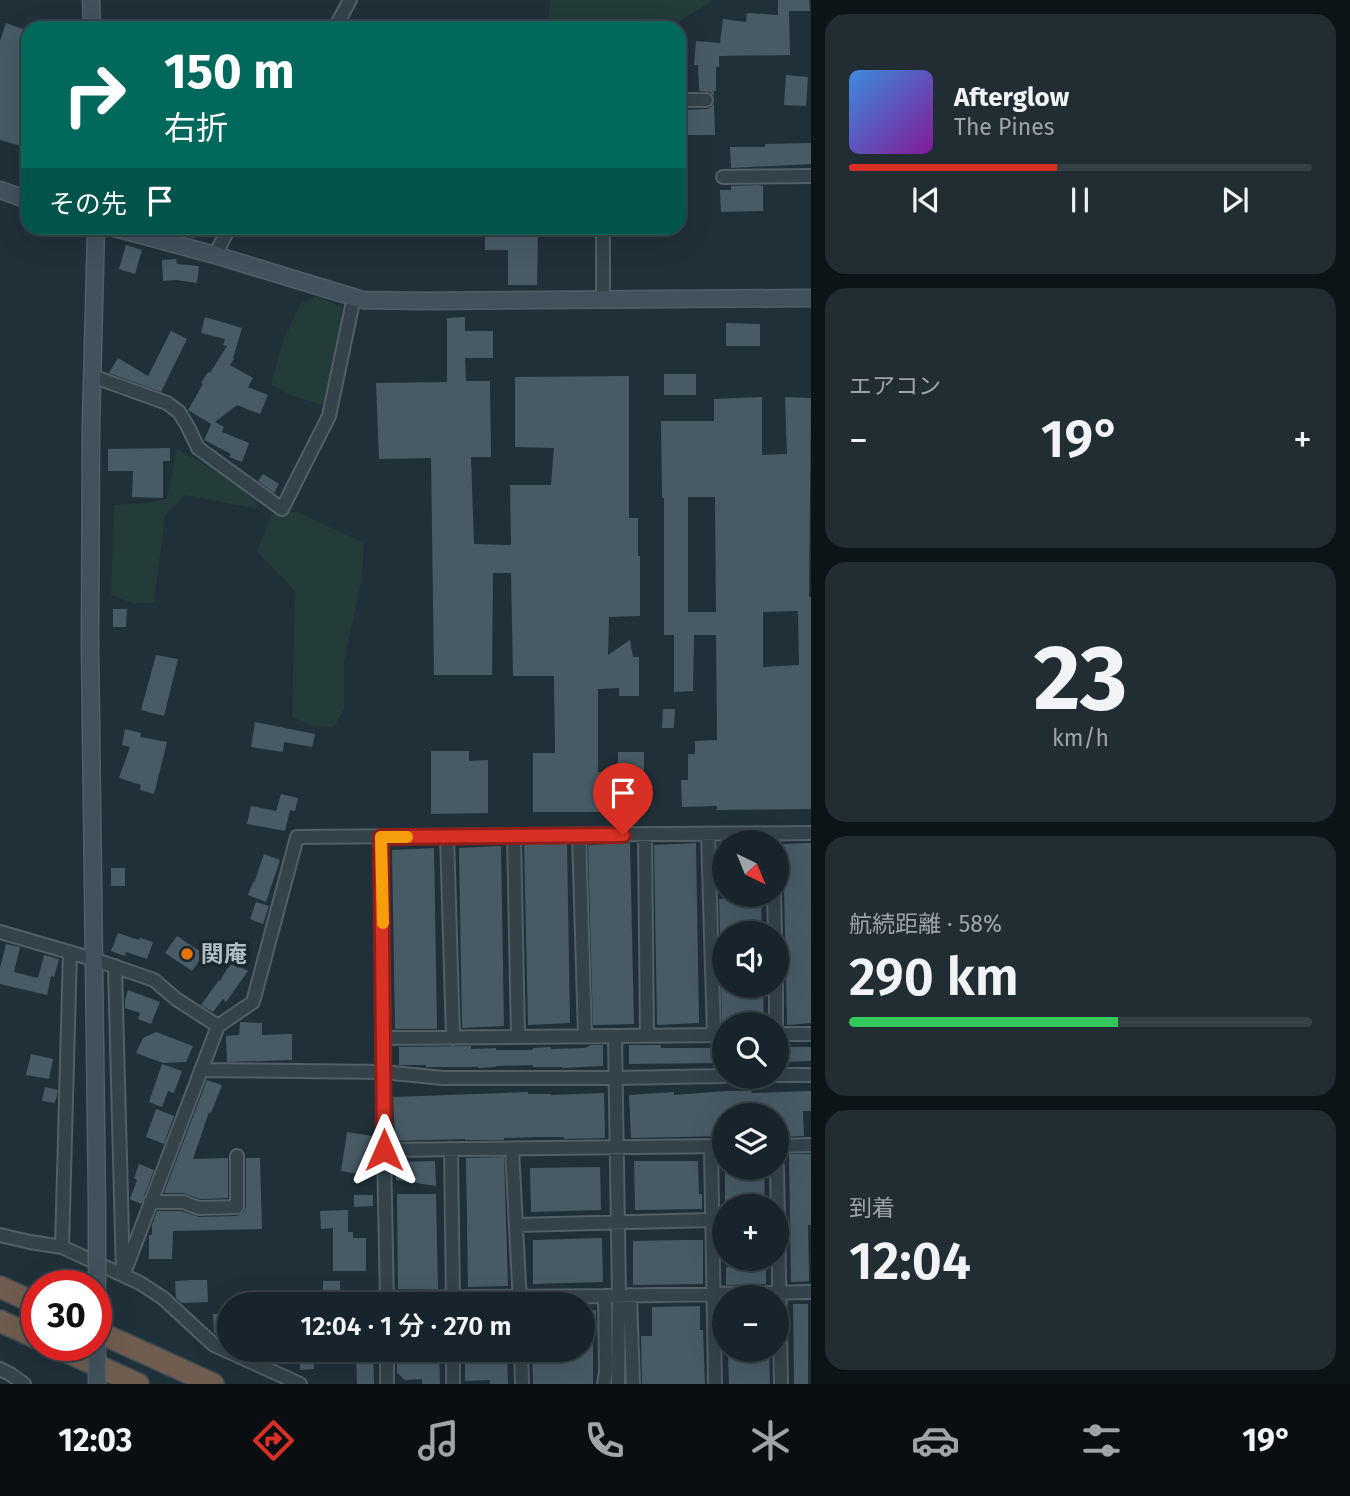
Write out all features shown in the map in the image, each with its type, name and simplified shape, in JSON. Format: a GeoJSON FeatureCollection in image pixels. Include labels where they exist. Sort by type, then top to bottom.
{"type":"FeatureCollection","features":[{"type":"Feature","properties":{"kind":"highway"},"geometry":{"type":"LineString","coordinates":[[0,1287],[21,1297]]}},
{"type":"Feature","properties":{"kind":"highway"},"geometry":{"type":"LineString","coordinates":[[0,1321],[21,1331]]}},
{"type":"Feature","properties":{"kind":"highway"},"geometry":{"type":"LineString","coordinates":[[112,1338],[212,1384]]}},
{"type":"Feature","properties":{"kind":"highway"},"geometry":{"type":"LineString","coordinates":[[87,1361],[138,1384]]}},
{"type":"Feature","properties":{"kind":"street"},"geometry":{"type":"LineString","coordinates":[[92,0],[92,21]]}},
{"type":"Feature","properties":{"kind":"street"},"geometry":{"type":"LineString","coordinates":[[339,21],[350,0]]}},
{"type":"Feature","properties":{"kind":"street"},"geometry":{"type":"LineString","coordinates":[[686,100],[706,100]]}},
{"type":"Feature","properties":{"kind":"street"},"geometry":{"type":"LineString","coordinates":[[723,177],[811,176]]}},
{"type":"Feature","properties":{"kind":"street"},"geometry":{"type":"LineString","coordinates":[[0,190],[21,198]]}},
{"type":"Feature","properties":{"kind":"street"},"geometry":{"type":"LineString","coordinates":[[96,235],[90,646],[97,1384]]}},
{"type":"Feature","properties":{"kind":"street"},"geometry":{"type":"LineString","coordinates":[[141,235],[363,300],[811,298]]}},
{"type":"Feature","properties":{"kind":"street"},"geometry":{"type":"LineString","coordinates":[[215,255],[225,235]]}},
{"type":"Feature","properties":{"kind":"street"},"geometry":{"type":"LineString","coordinates":[[603,235],[603,299]]}},
{"type":"Feature","properties":{"kind":"street"},"geometry":{"type":"LineString","coordinates":[[92,376],[167,403],[179,412],[198,448],[282,509],[329,416],[354,297]]}},
{"type":"Feature","properties":{"kind":"street"},"geometry":{"type":"LineString","coordinates":[[789,836],[811,833]]}},
{"type":"Feature","properties":{"kind":"street"},"geometry":{"type":"LineString","coordinates":[[579,835],[584,1036]]}},
{"type":"Feature","properties":{"kind":"street"},"geometry":{"type":"LineString","coordinates":[[645,835],[647,1036]]}},
{"type":"Feature","properties":{"kind":"street"},"geometry":{"type":"LineString","coordinates":[[708,835],[718,1012]]}},
{"type":"Feature","properties":{"kind":"street"},"geometry":{"type":"LineString","coordinates":[[123,1275],[218,1026],[253,1002],[298,837],[712,835]]}},
{"type":"Feature","properties":{"kind":"street"},"geometry":{"type":"LineString","coordinates":[[447,836],[453,1038]]}},
{"type":"Feature","properties":{"kind":"street"},"geometry":{"type":"LineString","coordinates":[[514,836],[518,1037]]}},
{"type":"Feature","properties":{"kind":"street"},"geometry":{"type":"LineString","coordinates":[[381,837],[387,1292]]}},
{"type":"Feature","properties":{"kind":"street"},"geometry":{"type":"LineString","coordinates":[[0,932],[93,959],[154,981],[218,1026]]}},
{"type":"Feature","properties":{"kind":"street"},"geometry":{"type":"LineString","coordinates":[[62,1247],[70,953]]}},
{"type":"Feature","properties":{"kind":"street"},"geometry":{"type":"LineString","coordinates":[[115,967],[123,1275]]}},
{"type":"Feature","properties":{"kind":"street"},"geometry":{"type":"LineString","coordinates":[[789,1034],[811,1034]]}},
{"type":"Feature","properties":{"kind":"street"},"geometry":{"type":"LineString","coordinates":[[384,1038],[712,1035]]}},
{"type":"Feature","properties":{"kind":"street"},"geometry":{"type":"LineString","coordinates":[[615,1036],[618,1221],[633,1384]]}},
{"type":"Feature","properties":{"kind":"street"},"geometry":{"type":"LineString","coordinates":[[201,1070],[383,1072],[443,1077],[712,1076]]}},
{"type":"Feature","properties":{"kind":"street"},"geometry":{"type":"LineString","coordinates":[[789,1075],[811,1075]]}},
{"type":"Feature","properties":{"kind":"street"},"geometry":{"type":"LineString","coordinates":[[789,1146],[811,1145]]}},
{"type":"Feature","properties":{"kind":"street"},"geometry":{"type":"LineString","coordinates":[[384,1150],[712,1147]]}},
{"type":"Feature","properties":{"kind":"street"},"geometry":{"type":"LineString","coordinates":[[451,1149],[453,1292]]}},
{"type":"Feature","properties":{"kind":"street"},"geometry":{"type":"LineString","coordinates":[[512,1149],[520,1292]]}},
{"type":"Feature","properties":{"kind":"street"},"geometry":{"type":"LineString","coordinates":[[150,1202],[183,1202],[199,1208],[237,1207],[237,1156]]}},
{"type":"Feature","properties":{"kind":"street"},"geometry":{"type":"LineString","coordinates":[[776,1180],[779,1285]]}},
{"type":"Feature","properties":{"kind":"street"},"geometry":{"type":"LineString","coordinates":[[516,1225],[712,1220]]}},
{"type":"Feature","properties":{"kind":"street"},"geometry":{"type":"LineString","coordinates":[[0,1235],[62,1247],[140,1283],[163,1298],[214,1345],[300,1384]]}},
{"type":"Feature","properties":{"kind":"street"},"geometry":{"type":"LineString","coordinates":[[789,1292],[811,1292]]}},
{"type":"Feature","properties":{"kind":"street"},"geometry":{"type":"LineString","coordinates":[[595,1296],[712,1294]]}},
{"type":"Feature","properties":{"kind":"street"},"geometry":{"type":"LineString","coordinates":[[604,1384],[605,1296]]}},
{"type":"Feature","properties":{"kind":"street"},"geometry":{"type":"LineString","coordinates":[[618,1384],[624,1296]]}},
{"type":"Feature","properties":{"kind":"street"},"geometry":{"type":"LineString","coordinates":[[389,1362],[391,1383]]}},
{"type":"Feature","properties":{"kind":"street"},"geometry":{"type":"LineString","coordinates":[[453,1362],[453,1384]]}},
{"type":"Feature","properties":{"kind":"street"},"geometry":{"type":"LineString","coordinates":[[521,1362],[522,1384]]}},
{"type":"Feature","properties":{"kind":"street"},"geometry":{"type":"LineString","coordinates":[[715,1362],[715,1384]]}},
{"type":"Feature","properties":{"kind":"street"},"geometry":{"type":"LineString","coordinates":[[781,1362],[781,1384]]}},
{"type":"Feature","properties":{"kind":"street"},"geometry":{"type":"LineString","coordinates":[[0,1369],[24,1384]]}},
{"type":"Feature","properties":{"kind":"green space"},"geometry":{"type":"Polygon","coordinates":[[[550,0],[714,0],[680,21],[548,21],[550,0]]]}},
{"type":"Feature","properties":{"kind":"green space"},"geometry":{"type":"Polygon","coordinates":[[[316,296],[342,307],[339,346],[322,405],[271,385],[283,341],[301,304],[316,296]]]}},
{"type":"Feature","properties":{"kind":"green space"},"geometry":{"type":"Polygon","coordinates":[[[177,449],[251,494],[258,509],[185,495],[165,516],[154,602],[135,604],[111,595],[114,505],[167,499],[177,449]]]}},
{"type":"Feature","properties":{"kind":"green space"},"geometry":{"type":"Polygon","coordinates":[[[297,512],[364,543],[362,578],[344,661],[344,709],[334,727],[313,726],[292,717],[295,591],[257,551],[272,514],[297,512]]]}},
{"type":"Feature","properties":{"kind":"building"},"geometry":{"type":"Polygon","coordinates":[[[778,0],[809,0],[810,11],[789,11],[790,55],[719,56],[714,96],[710,92],[699,91],[698,65],[694,65],[696,41],[720,43],[723,19],[746,22],[747,13],[778,15],[778,0]]]}},
{"type":"Feature","properties":{"kind":"building"},"geometry":{"type":"Polygon","coordinates":[[[6,23],[21,28],[21,146],[0,140],[0,41],[6,23]]]}},
{"type":"Feature","properties":{"kind":"building"},"geometry":{"type":"Polygon","coordinates":[[[786,75],[808,77],[806,106],[784,105],[786,75]]]}},
{"type":"Feature","properties":{"kind":"building"},"geometry":{"type":"Polygon","coordinates":[[[714,103],[715,135],[686,135],[686,110],[711,107],[714,103]]]}},
{"type":"Feature","properties":{"kind":"building"},"geometry":{"type":"Polygon","coordinates":[[[811,143],[811,164],[731,168],[730,147],[811,143]]]}},
{"type":"Feature","properties":{"kind":"building"},"geometry":{"type":"Polygon","coordinates":[[[731,186],[763,186],[763,211],[721,212],[720,190],[731,190],[731,186]]]}},
{"type":"Feature","properties":{"kind":"building"},"geometry":{"type":"Polygon","coordinates":[[[181,235],[202,235],[193,238],[181,235]]]}},
{"type":"Feature","properties":{"kind":"building"},"geometry":{"type":"Polygon","coordinates":[[[485,235],[538,235],[537,285],[508,285],[508,250],[485,250],[485,235]]]}},
{"type":"Feature","properties":{"kind":"building"},"geometry":{"type":"Polygon","coordinates":[[[126,245],[142,250],[135,274],[119,269],[126,245]]]}},
{"type":"Feature","properties":{"kind":"building"},"geometry":{"type":"Polygon","coordinates":[[[176,259],[177,264],[199,266],[197,283],[163,281],[162,260],[176,259]]]}},
{"type":"Feature","properties":{"kind":"building"},"geometry":{"type":"Polygon","coordinates":[[[205,317],[242,328],[230,365],[253,378],[248,387],[268,395],[260,414],[237,405],[215,422],[224,427],[222,432],[249,443],[242,462],[229,457],[231,454],[204,440],[211,424],[188,410],[203,384],[201,383],[227,346],[223,345],[225,339],[201,333],[205,317]]]}},
{"type":"Feature","properties":{"kind":"building"},"geometry":{"type":"Polygon","coordinates":[[[465,317],[465,331],[493,331],[493,358],[465,358],[466,381],[490,381],[491,457],[471,457],[474,544],[511,545],[510,485],[551,485],[554,448],[515,447],[515,377],[629,376],[629,518],[638,518],[640,616],[609,617],[608,655],[630,640],[633,657],[639,657],[639,696],[619,696],[619,688],[598,689],[598,772],[618,772],[618,752],[644,752],[644,812],[533,812],[533,753],[555,753],[554,676],[513,676],[511,573],[493,573],[492,675],[434,675],[431,458],[379,459],[376,383],[447,382],[447,318],[465,317]]]}},
{"type":"Feature","properties":{"kind":"building"},"geometry":{"type":"Polygon","coordinates":[[[726,323],[760,324],[760,346],[726,346],[726,323]]]}},
{"type":"Feature","properties":{"kind":"building"},"geometry":{"type":"Polygon","coordinates":[[[171,331],[187,339],[161,392],[109,373],[118,358],[148,376],[171,331]]]}},
{"type":"Feature","properties":{"kind":"building"},"geometry":{"type":"Polygon","coordinates":[[[664,374],[696,374],[696,395],[664,395],[664,374]]]}},
{"type":"Feature","properties":{"kind":"building"},"geometry":{"type":"Polygon","coordinates":[[[762,397],[762,455],[787,454],[785,397],[811,398],[811,809],[717,810],[717,806],[682,807],[681,780],[688,780],[688,754],[695,754],[695,741],[717,740],[716,635],[694,635],[693,691],[674,692],[674,635],[664,635],[661,421],[714,421],[714,399],[762,397]],[[688,497],[688,612],[716,612],[715,497],[688,497]],[[798,611],[763,612],[763,667],[799,665],[798,611]]]}},
{"type":"Feature","properties":{"kind":"building"},"geometry":{"type":"Polygon","coordinates":[[[170,448],[170,461],[163,461],[163,498],[132,497],[133,471],[108,471],[108,449],[170,448]]]}},
{"type":"Feature","properties":{"kind":"building"},"geometry":{"type":"Polygon","coordinates":[[[263,474],[279,484],[274,493],[258,481],[263,474]]]}},
{"type":"Feature","properties":{"kind":"building"},"geometry":{"type":"Polygon","coordinates":[[[113,609],[127,609],[126,627],[113,627],[113,609]]]}},
{"type":"Feature","properties":{"kind":"building"},"geometry":{"type":"Polygon","coordinates":[[[156,655],[178,659],[164,716],[141,710],[156,655]]]}},
{"type":"Feature","properties":{"kind":"building"},"geometry":{"type":"Polygon","coordinates":[[[663,709],[675,709],[674,728],[662,728],[663,709]]]}},
{"type":"Feature","properties":{"kind":"building"},"geometry":{"type":"Polygon","coordinates":[[[255,722],[315,734],[312,747],[284,742],[283,752],[251,747],[255,722]]]}},
{"type":"Feature","properties":{"kind":"building"},"geometry":{"type":"Polygon","coordinates":[[[125,729],[141,733],[140,737],[167,742],[154,794],[140,790],[141,785],[119,778],[130,747],[122,745],[125,729]]]}},
{"type":"Feature","properties":{"kind":"building"},"geometry":{"type":"Polygon","coordinates":[[[431,751],[469,751],[469,761],[488,760],[488,813],[431,814],[431,751]]]}},
{"type":"Feature","properties":{"kind":"building"},"geometry":{"type":"Polygon","coordinates":[[[281,794],[298,798],[295,811],[290,810],[285,831],[247,824],[251,806],[276,811],[281,794]]]}},
{"type":"Feature","properties":{"kind":"building"},"geometry":{"type":"Polygon","coordinates":[[[630,843],[634,1024],[593,1025],[588,845],[630,843]]]}},
{"type":"Feature","properties":{"kind":"building"},"geometry":{"type":"Polygon","coordinates":[[[696,843],[699,1023],[657,1025],[654,845],[696,843]]]}},
{"type":"Feature","properties":{"kind":"building"},"geometry":{"type":"Polygon","coordinates":[[[811,843],[811,1023],[789,1025],[786,998],[789,998],[789,921],[785,921],[784,907],[789,907],[789,844],[811,843]]]}},
{"type":"Feature","properties":{"kind":"building"},"geometry":{"type":"Polygon","coordinates":[[[524,844],[567,844],[570,1023],[528,1025],[524,844]]]}},
{"type":"Feature","properties":{"kind":"building"},"geometry":{"type":"Polygon","coordinates":[[[501,846],[504,1026],[462,1028],[459,848],[501,846]]]}},
{"type":"Feature","properties":{"kind":"building"},"geometry":{"type":"Polygon","coordinates":[[[434,848],[437,1029],[395,1029],[392,850],[434,848]]]}},
{"type":"Feature","properties":{"kind":"building"},"geometry":{"type":"Polygon","coordinates":[[[264,854],[280,860],[266,902],[248,895],[264,854]]]}},
{"type":"Feature","properties":{"kind":"building"},"geometry":{"type":"Polygon","coordinates":[[[111,868],[125,868],[125,886],[111,886],[111,868]]]}},
{"type":"Feature","properties":{"kind":"building"},"geometry":{"type":"Polygon","coordinates":[[[256,902],[269,906],[263,924],[250,919],[256,902]]]}},
{"type":"Feature","properties":{"kind":"building"},"geometry":{"type":"Polygon","coordinates":[[[719,907],[761,907],[762,921],[720,921],[719,907]]]}},
{"type":"Feature","properties":{"kind":"building"},"geometry":{"type":"Polygon","coordinates":[[[118,933],[153,942],[147,959],[126,952],[125,956],[111,951],[118,933]]]}},
{"type":"Feature","properties":{"kind":"building"},"geometry":{"type":"Polygon","coordinates":[[[177,936],[204,954],[192,971],[165,953],[177,936]]]}},
{"type":"Feature","properties":{"kind":"building"},"geometry":{"type":"Polygon","coordinates":[[[6,944],[20,947],[14,972],[38,978],[44,955],[59,959],[54,977],[51,976],[47,995],[0,984],[0,968],[6,944]]]}},
{"type":"Feature","properties":{"kind":"building"},"geometry":{"type":"Polygon","coordinates":[[[231,962],[248,971],[226,1002],[223,999],[213,1012],[201,1005],[231,962]]]}},
{"type":"Feature","properties":{"kind":"building"},"geometry":{"type":"Polygon","coordinates":[[[128,990],[160,1002],[151,1024],[138,1019],[140,1013],[125,1008],[128,990]]]}},
{"type":"Feature","properties":{"kind":"building"},"geometry":{"type":"Polygon","coordinates":[[[721,998],[763,998],[764,1012],[722,1012],[721,998]]]}},
{"type":"Feature","properties":{"kind":"building"},"geometry":{"type":"Polygon","coordinates":[[[240,1022],[262,1023],[262,1035],[292,1034],[292,1060],[227,1062],[226,1036],[239,1035],[240,1022]]]}},
{"type":"Feature","properties":{"kind":"building"},"geometry":{"type":"Polygon","coordinates":[[[156,1032],[193,1046],[186,1062],[163,1063],[136,1053],[143,1038],[156,1032]]]}},
{"type":"Feature","properties":{"kind":"building"},"geometry":{"type":"Polygon","coordinates":[[[603,1045],[603,1066],[562,1068],[533,1065],[478,1068],[399,1065],[399,1047],[471,1046],[471,1049],[533,1050],[551,1047],[585,1048],[603,1045]]]}},
{"type":"Feature","properties":{"kind":"building"},"geometry":{"type":"Polygon","coordinates":[[[629,1045],[712,1048],[712,1063],[629,1064],[629,1045]]]}},
{"type":"Feature","properties":{"kind":"building"},"geometry":{"type":"Polygon","coordinates":[[[789,1047],[811,1047],[811,1061],[789,1062],[789,1047]]]}},
{"type":"Feature","properties":{"kind":"building"},"geometry":{"type":"Polygon","coordinates":[[[31,1054],[53,1059],[49,1079],[26,1075],[31,1054]]]}},
{"type":"Feature","properties":{"kind":"building"},"geometry":{"type":"Polygon","coordinates":[[[162,1064],[182,1071],[174,1093],[168,1091],[162,1107],[149,1102],[162,1064]]]}},
{"type":"Feature","properties":{"kind":"building"},"geometry":{"type":"Polygon","coordinates":[[[207,1080],[222,1085],[211,1113],[209,1112],[193,1159],[228,1158],[228,1198],[200,1199],[183,1193],[164,1193],[207,1080]]]}},
{"type":"Feature","properties":{"kind":"building"},"geometry":{"type":"Polygon","coordinates":[[[45,1087],[58,1090],[55,1103],[42,1101],[45,1087]]]}},
{"type":"Feature","properties":{"kind":"building"},"geometry":{"type":"Polygon","coordinates":[[[726,1091],[811,1091],[811,1111],[803,1111],[804,1136],[789,1137],[789,1103],[712,1103],[712,1136],[631,1138],[629,1095],[674,1092],[674,1095],[726,1091]]]}},
{"type":"Feature","properties":{"kind":"building"},"geometry":{"type":"Polygon","coordinates":[[[528,1092],[551,1095],[604,1093],[605,1138],[395,1141],[393,1097],[528,1092]]]}},
{"type":"Feature","properties":{"kind":"building"},"geometry":{"type":"Polygon","coordinates":[[[156,1109],[174,1116],[164,1144],[146,1137],[156,1109]]]}},
{"type":"Feature","properties":{"kind":"building"},"geometry":{"type":"Polygon","coordinates":[[[347,1132],[372,1136],[365,1175],[341,1171],[347,1132]]]}},
{"type":"Feature","properties":{"kind":"building"},"geometry":{"type":"Polygon","coordinates":[[[789,1154],[811,1154],[809,1281],[791,1282],[789,1154]]]}},
{"type":"Feature","properties":{"kind":"building"},"geometry":{"type":"Polygon","coordinates":[[[504,1157],[508,1286],[468,1287],[466,1158],[504,1157]]]}},
{"type":"Feature","properties":{"kind":"building"},"geometry":{"type":"Polygon","coordinates":[[[246,1158],[260,1158],[262,1229],[173,1231],[172,1259],[149,1259],[149,1235],[152,1235],[157,1211],[181,1211],[199,1217],[237,1216],[244,1212],[246,1158]]]}},
{"type":"Feature","properties":{"kind":"building"},"geometry":{"type":"Polygon","coordinates":[[[435,1161],[436,1186],[396,1180],[396,1162],[435,1161]]]}},
{"type":"Feature","properties":{"kind":"building"},"geometry":{"type":"Polygon","coordinates":[[[634,1161],[698,1161],[702,1209],[635,1210],[634,1161]]]}},
{"type":"Feature","properties":{"kind":"building"},"geometry":{"type":"Polygon","coordinates":[[[139,1164],[154,1170],[141,1204],[130,1199],[139,1164]]]}},
{"type":"Feature","properties":{"kind":"building"},"geometry":{"type":"Polygon","coordinates":[[[600,1167],[601,1210],[531,1212],[530,1168],[600,1167]]]}},
{"type":"Feature","properties":{"kind":"building"},"geometry":{"type":"Polygon","coordinates":[[[725,1180],[764,1180],[765,1194],[725,1194],[725,1180]]]}},
{"type":"Feature","properties":{"kind":"building"},"geometry":{"type":"Polygon","coordinates":[[[397,1194],[436,1194],[438,1289],[398,1289],[397,1194]]]}},
{"type":"Feature","properties":{"kind":"building"},"geometry":{"type":"Polygon","coordinates":[[[354,1195],[373,1195],[373,1206],[354,1207],[354,1195]]]}},
{"type":"Feature","properties":{"kind":"building"},"geometry":{"type":"Polygon","coordinates":[[[348,1210],[348,1232],[353,1232],[353,1238],[366,1238],[366,1271],[333,1271],[333,1228],[321,1229],[320,1211],[348,1210]]]}},
{"type":"Feature","properties":{"kind":"building"},"geometry":{"type":"Polygon","coordinates":[[[602,1238],[603,1282],[533,1284],[533,1240],[602,1238]]]}},
{"type":"Feature","properties":{"kind":"building"},"geometry":{"type":"Polygon","coordinates":[[[703,1240],[703,1284],[633,1285],[633,1241],[703,1240]]]}},
{"type":"Feature","properties":{"kind":"building"},"geometry":{"type":"Polygon","coordinates":[[[726,1271],[766,1271],[766,1284],[726,1285],[726,1271]]]}},
{"type":"Feature","properties":{"kind":"building"},"geometry":{"type":"Polygon","coordinates":[[[207,1280],[208,1302],[182,1303],[176,1298],[175,1281],[207,1280]]]}},
{"type":"Feature","properties":{"kind":"building"},"geometry":{"type":"Polygon","coordinates":[[[323,1281],[340,1281],[340,1292],[323,1292],[323,1281]]]}},
{"type":"Feature","properties":{"kind":"building"},"geometry":{"type":"Polygon","coordinates":[[[793,1304],[808,1304],[808,1384],[794,1384],[793,1304]]]}},
{"type":"Feature","properties":{"kind":"building"},"geometry":{"type":"Polygon","coordinates":[[[700,1306],[705,1384],[642,1384],[641,1336],[652,1336],[652,1307],[700,1306]]]}},
{"type":"Feature","properties":{"kind":"building"},"geometry":{"type":"Polygon","coordinates":[[[213,1314],[217,1314],[217,1333],[214,1333],[213,1314]]]}},
{"type":"Feature","properties":{"kind":"building"},"geometry":{"type":"Polygon","coordinates":[[[273,1362],[314,1362],[314,1369],[300,1370],[300,1363],[273,1362]]]}},
{"type":"Feature","properties":{"kind":"building"},"geometry":{"type":"Polygon","coordinates":[[[356,1362],[373,1362],[374,1384],[357,1384],[356,1362]]]}},
{"type":"Feature","properties":{"kind":"building"},"geometry":{"type":"Polygon","coordinates":[[[439,1362],[440,1384],[422,1384],[422,1379],[405,1380],[397,1373],[397,1364],[439,1362]]]}},
{"type":"Feature","properties":{"kind":"building"},"geometry":{"type":"Polygon","coordinates":[[[465,1362],[507,1362],[508,1384],[490,1384],[490,1380],[465,1381],[465,1362]]]}},
{"type":"Feature","properties":{"kind":"building"},"geometry":{"type":"Polygon","coordinates":[[[532,1362],[593,1362],[593,1384],[533,1384],[532,1362]]]}},
{"type":"Feature","properties":{"kind":"building"},"geometry":{"type":"Polygon","coordinates":[[[728,1362],[769,1362],[770,1384],[729,1384],[728,1362]]]}},
{"type":"Feature","properties":{"kind":"slow traffic"},"geometry":{"type":"LineString","coordinates":[[383,923],[381,837],[407,837]]}},
{"type":"Feature","properties":{"kind":"place","name":"関庵"},"geometry":{"type":"Point","coordinates":[187,954]}},
{"type":"Feature","properties":{"kind":"route"},"geometry":{"type":"LineString","coordinates":[[384,1150],[381,837],[623,835]]}}]}
